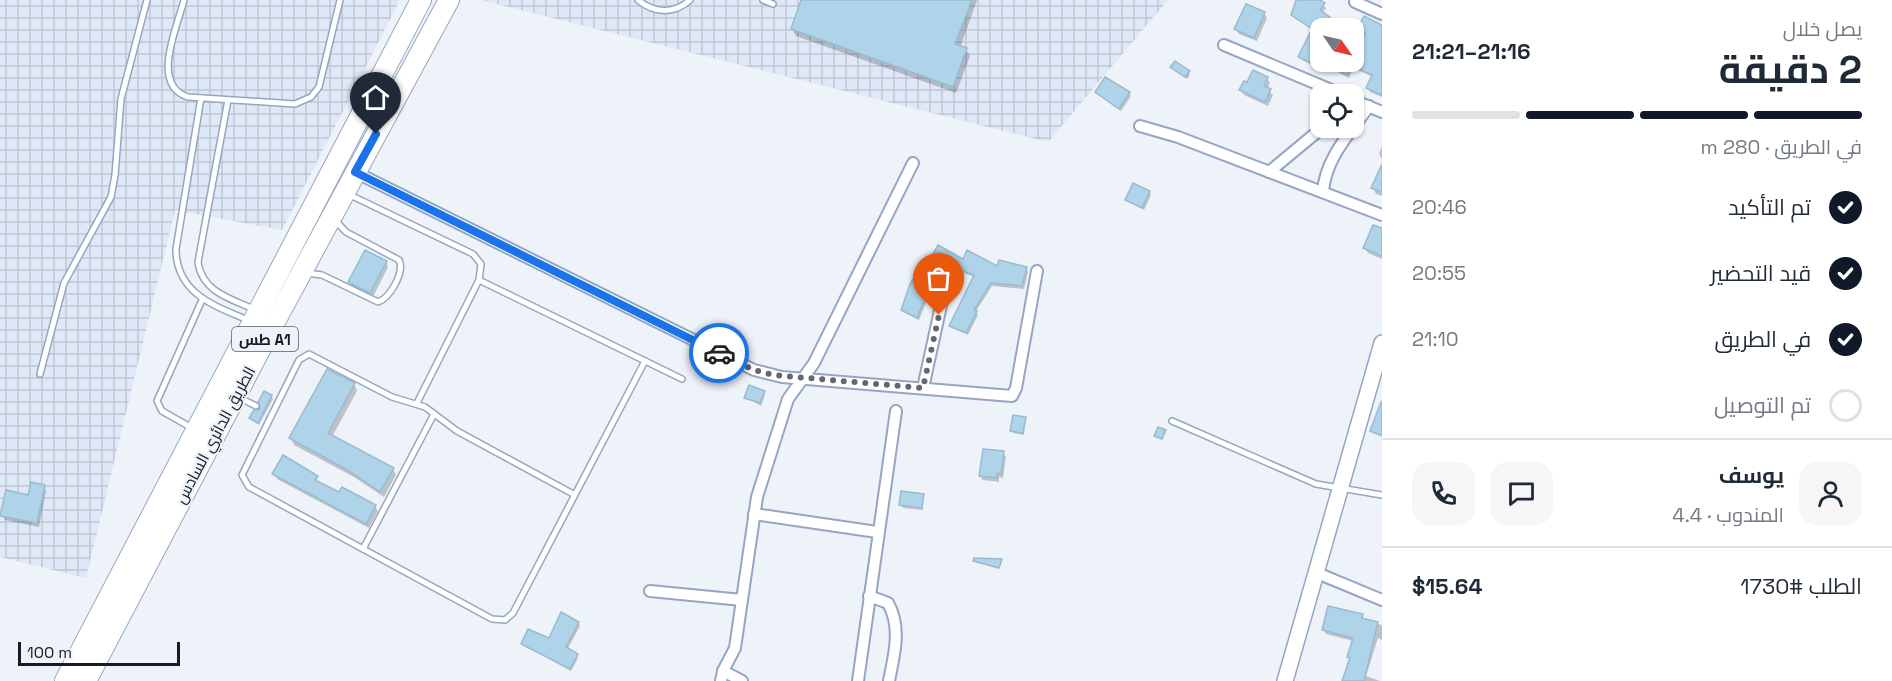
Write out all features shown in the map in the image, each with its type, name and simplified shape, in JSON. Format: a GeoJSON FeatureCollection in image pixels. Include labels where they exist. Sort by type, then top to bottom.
{"type":"FeatureCollection","features":[{"type":"Feature","properties":{"kind":"highway","name":"الطريق الدائري السادس"},"geometry":{"type":"LineString","coordinates":[[86,681],[236,396],[265,320],[421,0]]}},
{"type":"Feature","properties":{"kind":"highway","name":"الطريق الدائري السادس"},"geometry":{"type":"LineString","coordinates":[[65,681],[197,431],[265,320],[300,275],[449,0]]}},
{"type":"Feature","properties":{"kind":"street"},"geometry":{"type":"LineString","coordinates":[[1355,2],[1382,14]]}},
{"type":"Feature","properties":{"kind":"street"},"geometry":{"type":"LineString","coordinates":[[1224,45],[1316,84]]}},
{"type":"Feature","properties":{"kind":"street"},"geometry":{"type":"LineString","coordinates":[[1364,104],[1382,112]]}},
{"type":"Feature","properties":{"kind":"street"},"geometry":{"type":"LineString","coordinates":[[1323,192],[1329,163],[1369,106]]}},
{"type":"Feature","properties":{"kind":"street"},"geometry":{"type":"LineString","coordinates":[[1140,126],[1178,136],[1382,215]]}},
{"type":"Feature","properties":{"kind":"street"},"geometry":{"type":"LineString","coordinates":[[1269,172],[1310,138]]}},
{"type":"Feature","properties":{"kind":"street"},"geometry":{"type":"LineString","coordinates":[[742,681],[722,676],[735,648],[754,514],[788,399],[814,363],[913,164]]}},
{"type":"Feature","properties":{"kind":"street"},"geometry":{"type":"LineString","coordinates":[[355,172],[754,370],[773,375],[1006,397],[1014,394],[1037,271]]}},
{"type":"Feature","properties":{"kind":"street"},"geometry":{"type":"LineString","coordinates":[[923,388],[944,292]]}},
{"type":"Feature","properties":{"kind":"street"},"geometry":{"type":"LineString","coordinates":[[1285,681],[1382,343]]}},
{"type":"Feature","properties":{"kind":"street"},"geometry":{"type":"LineString","coordinates":[[858,681],[877,532],[896,411]]}},
{"type":"Feature","properties":{"kind":"street"},"geometry":{"type":"LineString","coordinates":[[754,514],[877,532]]}},
{"type":"Feature","properties":{"kind":"street"},"geometry":{"type":"LineString","coordinates":[[1317,573],[1382,600]]}},
{"type":"Feature","properties":{"kind":"street"},"geometry":{"type":"LineString","coordinates":[[650,591],[742,600]]}},
{"type":"Feature","properties":{"kind":"street"},"geometry":{"type":"LineString","coordinates":[[869,596],[888,603],[895,621],[897,636],[889,681]]}},
{"type":"Feature","properties":{"kind":"lane"},"geometry":{"type":"LineString","coordinates":[[40,374],[64,283],[111,197],[121,99],[147,0]]}},
{"type":"Feature","properties":{"kind":"lane"},"geometry":{"type":"LineString","coordinates":[[184,0],[167,75],[177,93],[188,98],[295,104],[311,98],[319,87],[340,0]]}},
{"type":"Feature","properties":{"kind":"lane"},"geometry":{"type":"LineString","coordinates":[[639,0],[646,6],[664,11],[682,6],[690,0]]}},
{"type":"Feature","properties":{"kind":"lane"},"geometry":{"type":"LineString","coordinates":[[763,0],[773,4]]}},
{"type":"Feature","properties":{"kind":"lane"},"geometry":{"type":"LineString","coordinates":[[201,98],[176,258],[184,281],[202,300],[265,320]]}},
{"type":"Feature","properties":{"kind":"lane"},"geometry":{"type":"LineString","coordinates":[[228,100],[198,256],[198,269],[204,281],[213,290],[265,320]]}},
{"type":"Feature","properties":{"kind":"lane"},"geometry":{"type":"LineString","coordinates":[[344,192],[473,254],[481,264],[480,280],[417,403]]}},
{"type":"Feature","properties":{"kind":"lane"},"geometry":{"type":"LineString","coordinates":[[300,275],[317,273],[378,302],[385,299],[401,271],[399,260],[342,229],[332,214]]}},
{"type":"Feature","properties":{"kind":"lane"},"geometry":{"type":"LineString","coordinates":[[480,280],[682,379]]}},
{"type":"Feature","properties":{"kind":"lane"},"geometry":{"type":"LineString","coordinates":[[197,431],[162,411],[157,401],[202,300]]}},
{"type":"Feature","properties":{"kind":"lane"},"geometry":{"type":"LineString","coordinates":[[575,495],[457,431],[417,403],[392,397],[309,354],[299,360],[242,472],[244,482],[363,549],[492,619],[505,620],[513,613],[575,495],[645,361]]}},
{"type":"Feature","properties":{"kind":"lane"},"geometry":{"type":"LineString","coordinates":[[236,396],[256,406]]}},
{"type":"Feature","properties":{"kind":"lane"},"geometry":{"type":"LineString","coordinates":[[265,410],[272,414]]}},
{"type":"Feature","properties":{"kind":"lane"},"geometry":{"type":"LineString","coordinates":[[363,549],[434,414]]}},
{"type":"Feature","properties":{"kind":"lane"},"geometry":{"type":"LineString","coordinates":[[1172,421],[1316,484],[1382,495]]}},
{"type":"Feature","properties":{"kind":"shaded area"},"geometry":{"type":"Polygon","coordinates":[[[0,0],[400,0],[282,230],[175,210],[86,578],[0,557],[0,0]]]}},
{"type":"Feature","properties":{"kind":"shaded area"},"geometry":{"type":"Polygon","coordinates":[[[481,0],[1168,0],[1048,142],[481,0]]]}},
{"type":"Feature","properties":{"kind":"building"},"geometry":{"type":"Polygon","coordinates":[[[801,0],[972,0],[955,44],[967,48],[953,87],[791,29],[801,0]]]}},
{"type":"Feature","properties":{"kind":"building"},"geometry":{"type":"Polygon","coordinates":[[[1296,0],[1320,0],[1325,3],[1320,10],[1330,17],[1310,18],[1310,28],[1291,15],[1296,0]]]}},
{"type":"Feature","properties":{"kind":"building"},"geometry":{"type":"Polygon","coordinates":[[[1246,4],[1265,12],[1254,38],[1234,29],[1246,4]]]}},
{"type":"Feature","properties":{"kind":"building"},"geometry":{"type":"Polygon","coordinates":[[[1364,16],[1382,25],[1382,95],[1366,88],[1372,75],[1364,71],[1364,16]]]}},
{"type":"Feature","properties":{"kind":"building"},"geometry":{"type":"Polygon","coordinates":[[[1310,33],[1310,62],[1298,57],[1310,33]]]}},
{"type":"Feature","properties":{"kind":"building"},"geometry":{"type":"Polygon","coordinates":[[[1175,61],[1190,71],[1185,77],[1170,67],[1175,61]]]}},
{"type":"Feature","properties":{"kind":"building"},"geometry":{"type":"Polygon","coordinates":[[[1253,70],[1268,77],[1264,86],[1271,89],[1265,102],[1239,90],[1244,81],[1247,82],[1253,70]]]}},
{"type":"Feature","properties":{"kind":"building"},"geometry":{"type":"Polygon","coordinates":[[[1105,77],[1130,92],[1119,109],[1095,92],[1105,77]]]}},
{"type":"Feature","properties":{"kind":"building"},"geometry":{"type":"Polygon","coordinates":[[[1382,164],[1382,192],[1371,188],[1382,164]]]}},
{"type":"Feature","properties":{"kind":"building"},"geometry":{"type":"Polygon","coordinates":[[[1133,183],[1150,191],[1142,208],[1125,200],[1133,183]]]}},
{"type":"Feature","properties":{"kind":"building"},"geometry":{"type":"Polygon","coordinates":[[[1373,225],[1382,228],[1382,256],[1363,248],[1373,225]]]}},
{"type":"Feature","properties":{"kind":"building"},"geometry":{"type":"Polygon","coordinates":[[[938,245],[963,259],[967,250],[997,266],[999,260],[1027,267],[1022,286],[991,283],[974,310],[977,311],[966,333],[949,326],[974,275],[952,267],[948,274],[937,269],[917,318],[901,310],[910,284],[922,264],[926,266],[938,245]]]}},
{"type":"Feature","properties":{"kind":"building"},"geometry":{"type":"Polygon","coordinates":[[[365,250],[387,261],[370,293],[348,282],[365,250]]]}},
{"type":"Feature","properties":{"kind":"building"},"geometry":{"type":"Polygon","coordinates":[[[327,369],[355,383],[328,433],[394,468],[380,492],[349,471],[289,438],[327,369]]]}},
{"type":"Feature","properties":{"kind":"building"},"geometry":{"type":"Polygon","coordinates":[[[749,385],[765,391],[760,403],[744,398],[749,385]]]}},
{"type":"Feature","properties":{"kind":"building"},"geometry":{"type":"Polygon","coordinates":[[[264,391],[272,395],[258,423],[249,418],[254,410],[260,409],[258,402],[264,391]]]}},
{"type":"Feature","properties":{"kind":"building"},"geometry":{"type":"Polygon","coordinates":[[[1382,402],[1382,436],[1370,431],[1382,402]]]}},
{"type":"Feature","properties":{"kind":"building"},"geometry":{"type":"Polygon","coordinates":[[[1013,415],[1026,417],[1023,433],[1010,431],[1013,415]]]}},
{"type":"Feature","properties":{"kind":"building"},"geometry":{"type":"Polygon","coordinates":[[[1158,427],[1166,430],[1162,439],[1154,436],[1158,427]]]}},
{"type":"Feature","properties":{"kind":"building"},"geometry":{"type":"Polygon","coordinates":[[[983,449],[1004,451],[1001,474],[997,473],[997,478],[979,476],[983,449]]]}},
{"type":"Feature","properties":{"kind":"building"},"geometry":{"type":"Polygon","coordinates":[[[283,455],[318,476],[315,480],[339,492],[342,487],[376,505],[366,524],[272,474],[283,455]]]}},
{"type":"Feature","properties":{"kind":"building"},"geometry":{"type":"Polygon","coordinates":[[[31,482],[45,485],[37,523],[0,516],[6,490],[28,495],[31,482]]]}},
{"type":"Feature","properties":{"kind":"building"},"geometry":{"type":"Polygon","coordinates":[[[901,491],[924,494],[922,508],[899,505],[901,491]]]}},
{"type":"Feature","properties":{"kind":"building"},"geometry":{"type":"Polygon","coordinates":[[[974,558],[1002,559],[999,568],[973,561],[974,558]]]}},
{"type":"Feature","properties":{"kind":"building"},"geometry":{"type":"Polygon","coordinates":[[[1328,606],[1363,614],[1362,618],[1378,622],[1364,681],[1342,681],[1350,658],[1347,657],[1353,638],[1322,630],[1328,606]]]}},
{"type":"Feature","properties":{"kind":"building"},"geometry":{"type":"Polygon","coordinates":[[[561,612],[579,622],[566,647],[578,654],[570,669],[521,644],[528,629],[549,638],[561,612]]]}},
{"type":"Feature","properties":{"kind":"way so far"},"geometry":{"type":"LineString","coordinates":[[719,353],[754,370],[773,375],[923,388],[939,315]]}},
{"type":"Feature","properties":{"kind":"route"},"geometry":{"type":"LineString","coordinates":[[376,134],[355,172],[719,353]]}}]}
